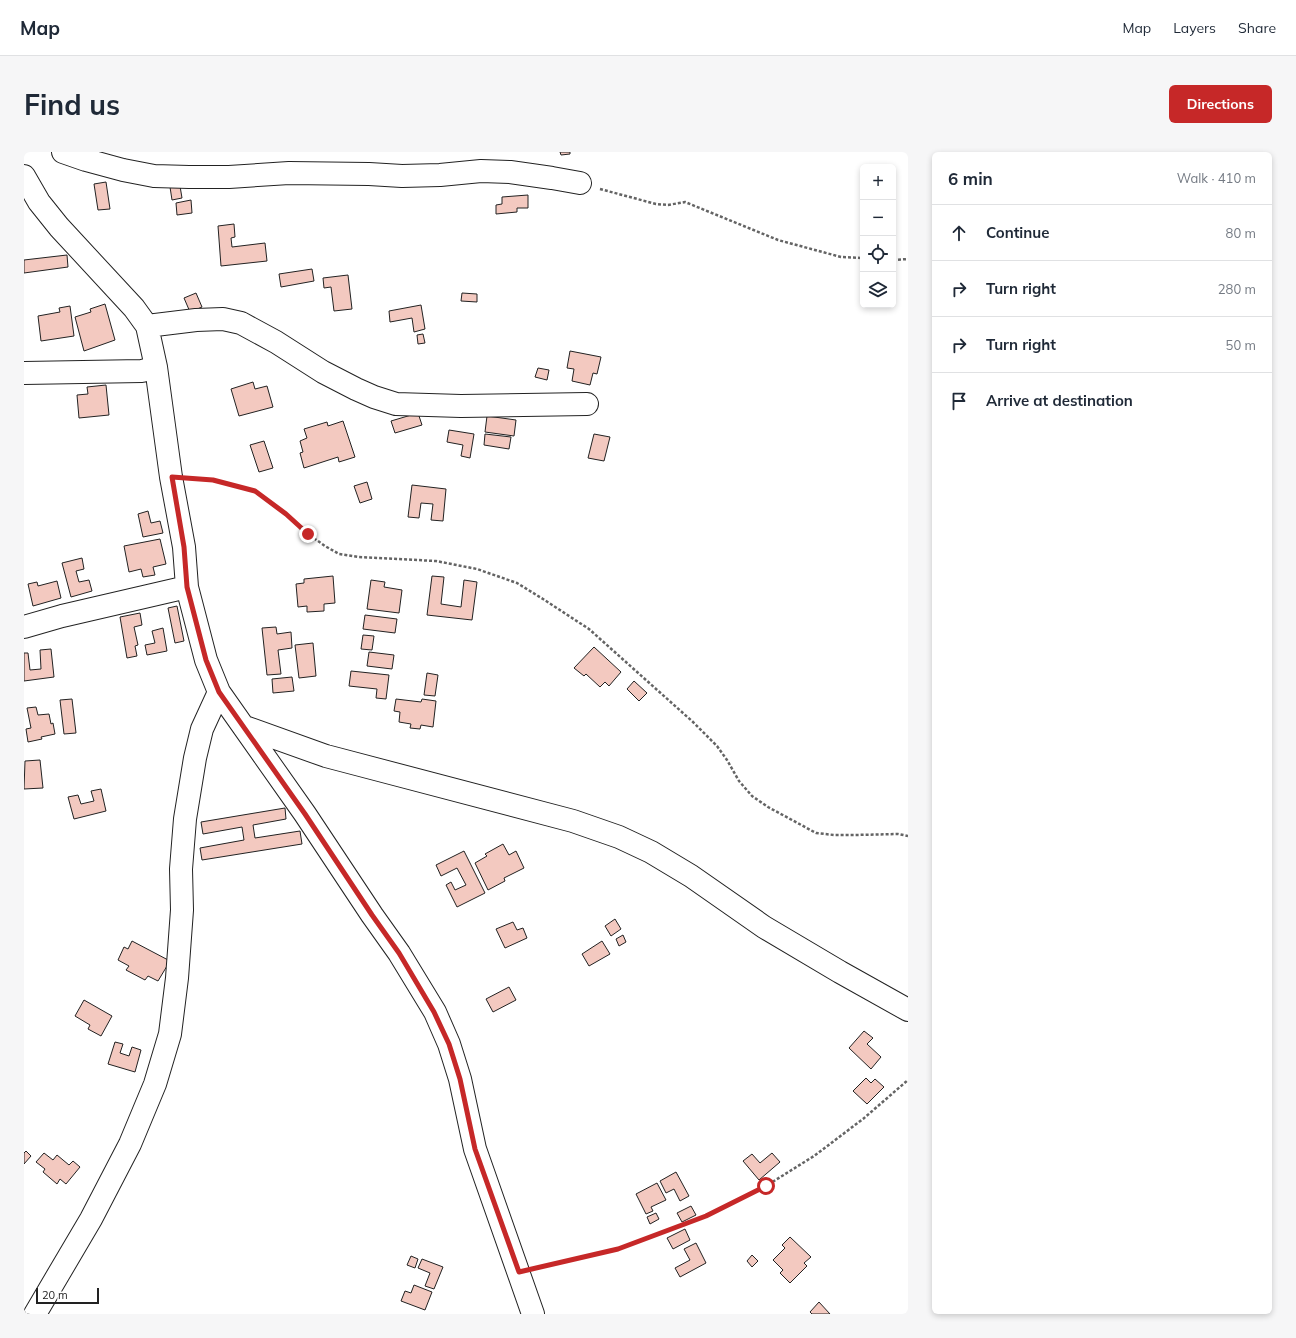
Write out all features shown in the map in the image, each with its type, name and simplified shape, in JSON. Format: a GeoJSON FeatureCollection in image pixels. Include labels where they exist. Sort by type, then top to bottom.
{"type":"FeatureCollection","features":[{"type":"Feature","properties":{"kind":"street"},"geometry":{"type":"LineString","coordinates":[[66,152],[86,160],[154,176],[189,178],[289,173],[402,176],[440,175],[481,171],[510,172],[580,184]]}},
{"type":"Feature","properties":{"kind":"street"},"geometry":{"type":"LineString","coordinates":[[24,176],[39,202],[59,227],[134,308],[147,326],[156,367],[184,547],[187,587],[206,660],[219,692],[245,727],[399,953],[434,1012],[449,1044],[460,1079],[475,1149],[533,1314]]}},
{"type":"Feature","properties":{"kind":"street"},"geometry":{"type":"LineString","coordinates":[[147,326],[196,320],[223,319],[241,323],[276,342],[356,390],[396,404],[475,406],[587,404]]}},
{"type":"Feature","properties":{"kind":"street"},"geometry":{"type":"LineString","coordinates":[[24,373],[142,371],[156,367]]}},
{"type":"Feature","properties":{"kind":"street"},"geometry":{"type":"LineString","coordinates":[[24,627],[62,616],[187,587]]}},
{"type":"Feature","properties":{"kind":"street"},"geometry":{"type":"LineString","coordinates":[[35,1314],[91,1219],[130,1144],[155,1084],[170,1034],[177,978],[182,910],[181,869],[185,820],[195,758],[202,729],[219,692]]}},
{"type":"Feature","properties":{"kind":"street"},"geometry":{"type":"LineString","coordinates":[[245,727],[326,756],[552,815],[619,837],[651,852],[691,876],[764,927],[908,1010]]}},
{"type":"Feature","properties":{"kind":"path"},"geometry":{"type":"LineString","coordinates":[[580,184],[656,204],[668,205],[685,202],[778,240],[841,257],[860,258]]}},
{"type":"Feature","properties":{"kind":"path"},"geometry":{"type":"LineString","coordinates":[[896,260],[908,259]]}},
{"type":"Feature","properties":{"kind":"path"},"geometry":{"type":"LineString","coordinates":[[172,477],[213,480],[255,491],[286,514],[308,534],[339,554],[359,557],[436,562],[477,569],[517,583],[543,598],[589,629],[694,722],[727,760],[739,781],[752,796],[768,807],[816,833],[834,835],[898,834],[908,836]]}},
{"type":"Feature","properties":{"kind":"path"},"geometry":{"type":"LineString","coordinates":[[519,1272],[618,1249],[706,1216],[766,1186],[814,1156],[863,1119],[908,1080]]}},
{"type":"Feature","properties":{"kind":"building"},"geometry":{"type":"Polygon","coordinates":[[[560,152],[570,152],[570,154],[561,155],[560,152]]]}},
{"type":"Feature","properties":{"kind":"building"},"geometry":{"type":"Polygon","coordinates":[[[106,182],[110,209],[98,210],[94,184],[106,182]]]}},
{"type":"Feature","properties":{"kind":"building"},"geometry":{"type":"Polygon","coordinates":[[[180,186],[182,198],[172,200],[170,187],[180,186]]]}},
{"type":"Feature","properties":{"kind":"building"},"geometry":{"type":"Polygon","coordinates":[[[528,195],[528,208],[517,208],[517,212],[496,214],[496,205],[502,204],[502,197],[528,195]]]}},
{"type":"Feature","properties":{"kind":"building"},"geometry":{"type":"Polygon","coordinates":[[[191,200],[192,213],[177,215],[176,203],[191,200]]]}},
{"type":"Feature","properties":{"kind":"building"},"geometry":{"type":"Polygon","coordinates":[[[234,224],[235,237],[231,238],[232,247],[265,243],[267,261],[221,266],[218,226],[234,224]]]}},
{"type":"Feature","properties":{"kind":"building"},"geometry":{"type":"Polygon","coordinates":[[[67,255],[68,267],[24,273],[24,260],[67,255]]]}},
{"type":"Feature","properties":{"kind":"building"},"geometry":{"type":"Polygon","coordinates":[[[312,269],[314,281],[281,287],[279,274],[312,269]]]}},
{"type":"Feature","properties":{"kind":"building"},"geometry":{"type":"Polygon","coordinates":[[[348,275],[352,309],[334,311],[331,287],[324,288],[323,278],[348,275]]]}},
{"type":"Feature","properties":{"kind":"building"},"geometry":{"type":"Polygon","coordinates":[[[196,293],[202,307],[190,312],[184,298],[196,293]]]}},
{"type":"Feature","properties":{"kind":"building"},"geometry":{"type":"Polygon","coordinates":[[[462,293],[477,294],[477,302],[461,301],[462,293]]]}},
{"type":"Feature","properties":{"kind":"building"},"geometry":{"type":"Polygon","coordinates":[[[105,304],[115,340],[84,351],[75,317],[91,312],[90,309],[105,304]]]}},
{"type":"Feature","properties":{"kind":"building"},"geometry":{"type":"Polygon","coordinates":[[[421,305],[425,329],[414,332],[412,318],[390,322],[389,311],[421,305]]]}},
{"type":"Feature","properties":{"kind":"building"},"geometry":{"type":"Polygon","coordinates":[[[70,306],[74,336],[41,341],[38,316],[60,312],[59,308],[70,306]]]}},
{"type":"Feature","properties":{"kind":"building"},"geometry":{"type":"Polygon","coordinates":[[[423,334],[425,343],[418,344],[417,335],[423,334]]]}},
{"type":"Feature","properties":{"kind":"building"},"geometry":{"type":"Polygon","coordinates":[[[570,351],[601,357],[597,374],[593,373],[590,385],[572,381],[574,369],[567,368],[570,351]]]}},
{"type":"Feature","properties":{"kind":"building"},"geometry":{"type":"Polygon","coordinates":[[[538,368],[549,370],[547,380],[535,377],[538,368]]]}},
{"type":"Feature","properties":{"kind":"building"},"geometry":{"type":"Polygon","coordinates":[[[253,382],[255,389],[267,386],[273,407],[239,416],[231,389],[253,382]]]}},
{"type":"Feature","properties":{"kind":"building"},"geometry":{"type":"Polygon","coordinates":[[[106,385],[109,415],[79,418],[77,395],[88,394],[87,387],[106,385]]]}},
{"type":"Feature","properties":{"kind":"building"},"geometry":{"type":"Polygon","coordinates":[[[418,413],[422,425],[395,433],[391,421],[418,413]]]}},
{"type":"Feature","properties":{"kind":"building"},"geometry":{"type":"Polygon","coordinates":[[[487,416],[516,420],[514,436],[485,432],[487,416]]]}},
{"type":"Feature","properties":{"kind":"building"},"geometry":{"type":"Polygon","coordinates":[[[343,421],[355,457],[339,462],[338,457],[304,468],[300,453],[303,452],[300,441],[307,438],[304,429],[327,422],[328,426],[343,421]]]}},
{"type":"Feature","properties":{"kind":"building"},"geometry":{"type":"Polygon","coordinates":[[[449,430],[474,434],[470,458],[461,456],[463,445],[447,442],[449,430]]]}},
{"type":"Feature","properties":{"kind":"building"},"geometry":{"type":"Polygon","coordinates":[[[485,434],[511,437],[509,449],[484,445],[485,434]]]}},
{"type":"Feature","properties":{"kind":"building"},"geometry":{"type":"Polygon","coordinates":[[[594,434],[610,437],[604,461],[588,458],[594,434]]]}},
{"type":"Feature","properties":{"kind":"building"},"geometry":{"type":"Polygon","coordinates":[[[264,441],[273,468],[259,472],[250,445],[264,441]]]}},
{"type":"Feature","properties":{"kind":"building"},"geometry":{"type":"Polygon","coordinates":[[[367,482],[372,499],[360,503],[354,486],[367,482]]]}},
{"type":"Feature","properties":{"kind":"building"},"geometry":{"type":"Polygon","coordinates":[[[412,485],[446,489],[443,521],[431,520],[433,504],[421,503],[419,518],[408,517],[412,485]]]}},
{"type":"Feature","properties":{"kind":"building"},"geometry":{"type":"Polygon","coordinates":[[[148,511],[151,523],[160,521],[163,533],[143,537],[138,514],[148,511]]]}},
{"type":"Feature","properties":{"kind":"building"},"geometry":{"type":"Polygon","coordinates":[[[160,539],[166,564],[153,567],[155,575],[143,577],[141,569],[129,572],[124,546],[160,539]]]}},
{"type":"Feature","properties":{"kind":"building"},"geometry":{"type":"Polygon","coordinates":[[[82,558],[84,569],[76,571],[79,582],[89,580],[92,591],[71,597],[62,563],[82,558]]]}},
{"type":"Feature","properties":{"kind":"building"},"geometry":{"type":"Polygon","coordinates":[[[333,576],[335,603],[324,604],[324,611],[307,612],[307,606],[298,607],[296,584],[304,583],[304,579],[333,576]]]}},
{"type":"Feature","properties":{"kind":"building"},"geometry":{"type":"Polygon","coordinates":[[[432,576],[444,577],[441,604],[461,607],[464,580],[477,582],[472,620],[427,615],[432,576]]]}},
{"type":"Feature","properties":{"kind":"building"},"geometry":{"type":"Polygon","coordinates":[[[371,580],[385,582],[384,587],[402,590],[399,613],[367,609],[371,580]]]}},
{"type":"Feature","properties":{"kind":"building"},"geometry":{"type":"Polygon","coordinates":[[[57,581],[61,598],[33,606],[28,584],[37,582],[38,586],[57,581]]]}},
{"type":"Feature","properties":{"kind":"building"},"geometry":{"type":"Polygon","coordinates":[[[177,606],[184,641],[175,643],[168,608],[177,606]]]}},
{"type":"Feature","properties":{"kind":"building"},"geometry":{"type":"Polygon","coordinates":[[[140,613],[142,625],[134,627],[138,645],[135,646],[137,656],[127,658],[120,617],[140,613]]]}},
{"type":"Feature","properties":{"kind":"building"},"geometry":{"type":"Polygon","coordinates":[[[365,615],[397,619],[395,633],[363,629],[365,615]]]}},
{"type":"Feature","properties":{"kind":"building"},"geometry":{"type":"Polygon","coordinates":[[[276,627],[277,634],[291,632],[292,648],[278,650],[281,674],[267,675],[262,628],[276,627]]]}},
{"type":"Feature","properties":{"kind":"building"},"geometry":{"type":"Polygon","coordinates":[[[163,628],[167,651],[147,655],[145,645],[155,643],[152,631],[163,628]]]}},
{"type":"Feature","properties":{"kind":"building"},"geometry":{"type":"Polygon","coordinates":[[[363,635],[374,636],[372,650],[361,649],[363,635]]]}},
{"type":"Feature","properties":{"kind":"building"},"geometry":{"type":"Polygon","coordinates":[[[313,643],[316,676],[299,678],[295,645],[313,643]]]}},
{"type":"Feature","properties":{"kind":"building"},"geometry":{"type":"Polygon","coordinates":[[[594,647],[621,672],[609,686],[605,682],[600,687],[586,674],[584,676],[574,668],[594,647]]]}},
{"type":"Feature","properties":{"kind":"building"},"geometry":{"type":"Polygon","coordinates":[[[51,649],[54,677],[24,681],[24,653],[28,653],[30,670],[41,669],[40,650],[51,649]]]}},
{"type":"Feature","properties":{"kind":"building"},"geometry":{"type":"Polygon","coordinates":[[[369,652],[394,655],[392,669],[367,666],[369,652]]]}},
{"type":"Feature","properties":{"kind":"building"},"geometry":{"type":"Polygon","coordinates":[[[351,671],[389,675],[386,699],[376,698],[377,689],[349,686],[351,671]]]}},
{"type":"Feature","properties":{"kind":"building"},"geometry":{"type":"Polygon","coordinates":[[[427,673],[438,675],[435,696],[424,695],[427,673]]]}},
{"type":"Feature","properties":{"kind":"building"},"geometry":{"type":"Polygon","coordinates":[[[292,677],[294,691],[273,693],[272,679],[292,677]]]}},
{"type":"Feature","properties":{"kind":"building"},"geometry":{"type":"Polygon","coordinates":[[[634,681],[647,693],[639,701],[627,689],[634,681]]]}},
{"type":"Feature","properties":{"kind":"building"},"geometry":{"type":"Polygon","coordinates":[[[72,699],[76,733],[64,734],[60,700],[72,699]]]}},
{"type":"Feature","properties":{"kind":"building"},"geometry":{"type":"Polygon","coordinates":[[[396,699],[421,702],[422,699],[436,701],[433,727],[421,725],[420,729],[410,728],[411,724],[399,722],[400,712],[394,711],[396,699]]]}},
{"type":"Feature","properties":{"kind":"building"},"geometry":{"type":"Polygon","coordinates":[[[36,707],[38,715],[49,714],[51,724],[53,723],[55,734],[28,742],[26,729],[31,728],[27,708],[36,707]]]}},
{"type":"Feature","properties":{"kind":"building"},"geometry":{"type":"Polygon","coordinates":[[[40,760],[43,788],[24,789],[25,761],[40,760]]]}},
{"type":"Feature","properties":{"kind":"building"},"geometry":{"type":"Polygon","coordinates":[[[101,789],[106,811],[74,819],[68,797],[78,795],[81,804],[94,801],[91,791],[101,789]]]}},
{"type":"Feature","properties":{"kind":"building"},"geometry":{"type":"Polygon","coordinates":[[[285,808],[286,819],[253,825],[255,838],[300,831],[302,844],[202,860],[200,848],[244,840],[242,827],[203,834],[201,822],[285,808]]]}},
{"type":"Feature","properties":{"kind":"building"},"geometry":{"type":"Polygon","coordinates":[[[503,844],[509,855],[516,851],[524,868],[504,878],[505,881],[488,890],[475,863],[487,856],[485,854],[503,844]]]}},
{"type":"Feature","properties":{"kind":"building"},"geometry":{"type":"Polygon","coordinates":[[[464,851],[485,893],[457,907],[446,885],[451,882],[455,890],[466,885],[457,868],[441,876],[436,865],[464,851]]]}},
{"type":"Feature","properties":{"kind":"building"},"geometry":{"type":"Polygon","coordinates":[[[615,919],[621,929],[611,936],[605,926],[615,919]]]}},
{"type":"Feature","properties":{"kind":"building"},"geometry":{"type":"Polygon","coordinates":[[[513,922],[517,930],[523,928],[527,938],[505,948],[496,929],[513,922]]]}},
{"type":"Feature","properties":{"kind":"building"},"geometry":{"type":"Polygon","coordinates":[[[623,935],[626,942],[619,946],[616,939],[623,935]]]}},
{"type":"Feature","properties":{"kind":"building"},"geometry":{"type":"Polygon","coordinates":[[[132,941],[170,961],[158,981],[148,976],[145,980],[126,970],[129,966],[118,960],[124,947],[128,949],[132,941]]]}},
{"type":"Feature","properties":{"kind":"building"},"geometry":{"type":"Polygon","coordinates":[[[602,941],[610,954],[589,966],[582,954],[602,941]]]}},
{"type":"Feature","properties":{"kind":"building"},"geometry":{"type":"Polygon","coordinates":[[[509,987],[516,1000],[493,1012],[486,999],[509,987]]]}},
{"type":"Feature","properties":{"kind":"building"},"geometry":{"type":"Polygon","coordinates":[[[84,1000],[112,1016],[101,1036],[88,1029],[90,1025],[75,1016],[84,1000]]]}},
{"type":"Feature","properties":{"kind":"building"},"geometry":{"type":"Polygon","coordinates":[[[864,1031],[873,1038],[867,1044],[881,1057],[871,1069],[849,1048],[864,1031]]]}},
{"type":"Feature","properties":{"kind":"building"},"geometry":{"type":"Polygon","coordinates":[[[115,1042],[123,1044],[120,1053],[129,1056],[132,1047],[141,1050],[135,1072],[108,1064],[115,1042]]]}},
{"type":"Feature","properties":{"kind":"building"},"geometry":{"type":"Polygon","coordinates":[[[866,1078],[871,1083],[875,1079],[884,1087],[867,1104],[853,1091],[866,1078]]]}},
{"type":"Feature","properties":{"kind":"building"},"geometry":{"type":"Polygon","coordinates":[[[26,1151],[31,1156],[24,1164],[24,1153],[26,1151]]]}},
{"type":"Feature","properties":{"kind":"building"},"geometry":{"type":"Polygon","coordinates":[[[44,1153],[53,1160],[57,1155],[69,1165],[73,1161],[80,1167],[66,1184],[60,1179],[57,1184],[43,1172],[45,1169],[36,1162],[44,1153]]]}},
{"type":"Feature","properties":{"kind":"building"},"geometry":{"type":"Polygon","coordinates":[[[772,1153],[780,1162],[759,1180],[743,1161],[752,1154],[760,1163],[772,1153]]]}},
{"type":"Feature","properties":{"kind":"building"},"geometry":{"type":"Polygon","coordinates":[[[676,1172],[689,1196],[680,1201],[674,1189],[666,1193],[660,1181],[676,1172]]]}},
{"type":"Feature","properties":{"kind":"building"},"geometry":{"type":"Polygon","coordinates":[[[657,1183],[666,1200],[651,1207],[653,1211],[646,1214],[636,1194],[657,1183]]]}},
{"type":"Feature","properties":{"kind":"building"},"geometry":{"type":"Polygon","coordinates":[[[691,1206],[696,1215],[682,1222],[677,1213],[691,1206]]]}},
{"type":"Feature","properties":{"kind":"building"},"geometry":{"type":"Polygon","coordinates":[[[656,1213],[659,1219],[650,1224],[647,1217],[656,1213]]]}},
{"type":"Feature","properties":{"kind":"building"},"geometry":{"type":"Polygon","coordinates":[[[685,1229],[690,1240],[673,1249],[667,1238],[685,1229]]]}},
{"type":"Feature","properties":{"kind":"building"},"geometry":{"type":"Polygon","coordinates":[[[790,1237],[811,1257],[804,1263],[807,1266],[790,1283],[780,1273],[783,1270],[773,1260],[785,1248],[782,1245],[790,1237]]]}},
{"type":"Feature","properties":{"kind":"building"},"geometry":{"type":"Polygon","coordinates":[[[696,1243],[706,1263],[680,1277],[675,1268],[690,1260],[684,1249],[696,1243]]]}},
{"type":"Feature","properties":{"kind":"building"},"geometry":{"type":"Polygon","coordinates":[[[752,1255],[758,1261],[752,1267],[747,1261],[752,1255]]]}},
{"type":"Feature","properties":{"kind":"building"},"geometry":{"type":"Polygon","coordinates":[[[411,1256],[418,1259],[415,1268],[407,1265],[411,1256]]]}},
{"type":"Feature","properties":{"kind":"building"},"geometry":{"type":"Polygon","coordinates":[[[422,1259],[443,1267],[434,1289],[425,1286],[430,1273],[418,1268],[422,1259]]]}},
{"type":"Feature","properties":{"kind":"building"},"geometry":{"type":"Polygon","coordinates":[[[414,1285],[432,1292],[425,1310],[401,1301],[405,1291],[411,1293],[414,1285]]]}},
{"type":"Feature","properties":{"kind":"building"},"geometry":{"type":"Polygon","coordinates":[[[819,1302],[830,1314],[812,1314],[810,1312],[819,1302]]]}},
{"type":"Feature","properties":{"kind":"route"},"geometry":{"type":"LineString","coordinates":[[308,534],[286,514],[255,491],[213,480],[172,477],[184,547],[187,587],[206,660],[219,692],[305,814],[339,867],[399,953],[434,1012],[449,1044],[460,1079],[475,1149],[519,1272],[618,1249],[706,1216],[766,1186]]}}]}
